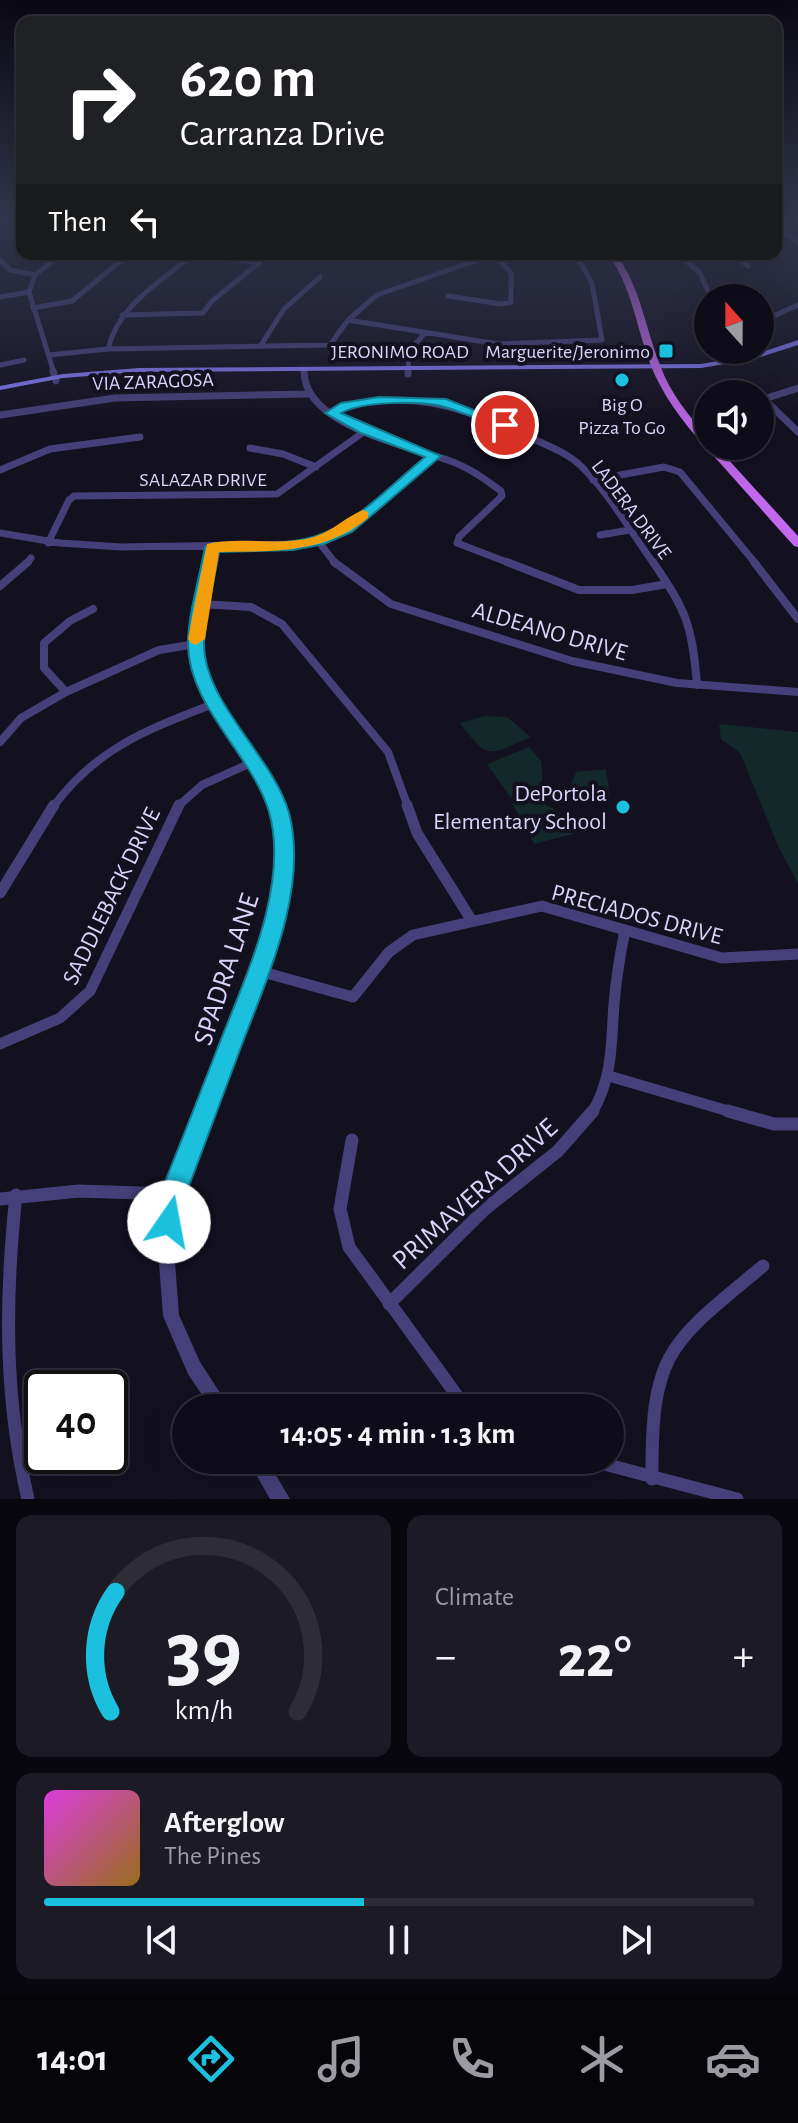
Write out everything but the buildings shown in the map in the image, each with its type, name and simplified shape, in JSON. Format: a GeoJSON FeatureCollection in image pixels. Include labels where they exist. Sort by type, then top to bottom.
{"type":"FeatureCollection","features":[{"type":"Feature","properties":{"kind":"main road"},"geometry":{"type":"LineString","coordinates":[[641,290],[662,370],[678,407],[694,427]]}},
{"type":"Feature","properties":{"kind":"main road","name":"JERONIMO ROAD"},"geometry":{"type":"LineString","coordinates":[[662,370],[754,357],[798,342]]}},
{"type":"Feature","properties":{"kind":"main road","name":"JERONIMO ROAD"},"geometry":{"type":"LineString","coordinates":[[0,390],[56,379],[132,374],[737,367],[798,350]]}},
{"type":"Feature","properties":{"kind":"main road"},"geometry":{"type":"LineString","coordinates":[[662,370],[694,414]]}},
{"type":"Feature","properties":{"kind":"main road"},"geometry":{"type":"LineString","coordinates":[[723,460],[798,543]]}},
{"type":"Feature","properties":{"kind":"main road"},"geometry":{"type":"LineString","coordinates":[[735,460],[798,529]]}},
{"type":"Feature","properties":{"kind":"street"},"geometry":{"type":"LineString","coordinates":[[33,308],[72,301],[85,290]]}},
{"type":"Feature","properties":{"kind":"street"},"geometry":{"type":"LineString","coordinates":[[108,349],[113,330],[122,315],[151,290]]}},
{"type":"Feature","properties":{"kind":"street"},"geometry":{"type":"LineString","coordinates":[[122,315],[203,313],[226,290]]}},
{"type":"Feature","properties":{"kind":"street"},"geometry":{"type":"LineString","coordinates":[[261,345],[284,309],[305,290]]}},
{"type":"Feature","properties":{"kind":"street"},"geometry":{"type":"LineString","coordinates":[[49,355],[108,349],[330,345],[362,305],[391,290]]}},
{"type":"Feature","properties":{"kind":"street"},"geometry":{"type":"LineString","coordinates":[[448,296],[501,304],[511,302],[511,290]]}},
{"type":"Feature","properties":{"kind":"street"},"geometry":{"type":"LineString","coordinates":[[348,320],[498,344],[602,340],[593,290]]}},
{"type":"Feature","properties":{"kind":"street"},"geometry":{"type":"LineString","coordinates":[[0,297],[29,292],[56,379]]}},
{"type":"Feature","properties":{"kind":"street"},"geometry":{"type":"LineString","coordinates":[[774,316],[798,306]]}},
{"type":"Feature","properties":{"kind":"street"},"geometry":{"type":"LineString","coordinates":[[408,372],[409,351],[425,333]]}},
{"type":"Feature","properties":{"kind":"street"},"geometry":{"type":"LineString","coordinates":[[0,365],[24,360]]}},
{"type":"Feature","properties":{"kind":"street"},"geometry":{"type":"LineString","coordinates":[[304,372],[308,394],[332,413],[365,431],[466,468],[501,491],[502,496],[459,537],[457,543],[579,590],[632,590],[667,584]]}},
{"type":"Feature","properties":{"kind":"street"},"geometry":{"type":"LineString","coordinates":[[798,388],[768,398],[765,402],[798,432]]}},
{"type":"Feature","properties":{"kind":"street","name":"VIA ZARAGOSA"},"geometry":{"type":"LineString","coordinates":[[0,415],[56,402],[97,398],[308,394]]}},
{"type":"Feature","properties":{"kind":"street","name":"LADERA DRIVE"},"geometry":{"type":"LineString","coordinates":[[332,413],[361,402],[413,400],[446,403],[505,425],[567,454],[593,480],[630,530],[690,624],[697,685]]}},
{"type":"Feature","properties":{"kind":"street","name":"SALAZAR DRIVE"},"geometry":{"type":"LineString","coordinates":[[48,543],[74,496],[270,496],[283,491],[365,431]]}},
{"type":"Feature","properties":{"kind":"street"},"geometry":{"type":"LineString","coordinates":[[0,470],[35,452],[59,446],[140,437]]}},
{"type":"Feature","properties":{"kind":"street"},"geometry":{"type":"LineString","coordinates":[[250,448],[283,454],[316,467]]}},
{"type":"Feature","properties":{"kind":"street"},"geometry":{"type":"LineString","coordinates":[[0,533],[48,543],[293,546],[318,541],[347,528],[434,456]]}},
{"type":"Feature","properties":{"kind":"street"},"geometry":{"type":"LineString","coordinates":[[593,480],[674,468],[779,591],[798,619]]}},
{"type":"Feature","properties":{"kind":"street"},"geometry":{"type":"LineString","coordinates":[[600,535],[630,530]]}},
{"type":"Feature","properties":{"kind":"street","name":"ALDEANO DRIVE"},"geometry":{"type":"LineString","coordinates":[[318,541],[336,565],[391,604],[572,661],[642,678],[798,692]]}},
{"type":"Feature","properties":{"kind":"street","name":"SPADRA LANE"},"geometry":{"type":"LineString","coordinates":[[212,1394],[194,1368],[171,1316],[166,1249],[173,1194],[259,971],[285,868],[279,813],[255,761],[216,703],[203,677],[196,644],[213,547]]}},
{"type":"Feature","properties":{"kind":"street"},"geometry":{"type":"LineString","coordinates":[[0,586],[20,572],[31,558]]}},
{"type":"Feature","properties":{"kind":"street"},"geometry":{"type":"LineString","coordinates":[[201,604],[251,607],[282,624],[388,752],[417,833],[472,921]]}},
{"type":"Feature","properties":{"kind":"street"},"geometry":{"type":"LineString","coordinates":[[66,692],[44,668],[44,643],[70,621],[93,609]]}},
{"type":"Feature","properties":{"kind":"street"},"geometry":{"type":"LineString","coordinates":[[0,742],[21,718],[66,692],[159,650],[196,644]]}},
{"type":"Feature","properties":{"kind":"street"},"geometry":{"type":"LineString","coordinates":[[0,893],[58,799],[88,766],[114,747],[148,730],[216,703]]}},
{"type":"Feature","properties":{"kind":"street","name":"SADDLEBACK DRIVE"},"geometry":{"type":"LineString","coordinates":[[0,1044],[54,1024],[81,1003],[90,991],[178,805],[202,785],[255,761]]}},
{"type":"Feature","properties":{"kind":"street","name":"PRECIADOS DRIVE"},"geometry":{"type":"LineString","coordinates":[[259,971],[353,997],[389,952],[413,935],[542,906],[722,958],[798,954]]}},
{"type":"Feature","properties":{"kind":"street","name":"PRIMAVERA DRIVE"},"geometry":{"type":"LineString","coordinates":[[389,1304],[486,1209],[552,1159],[577,1134],[597,1106],[609,1076],[614,1049],[617,977],[625,930]]}},
{"type":"Feature","properties":{"kind":"street"},"geometry":{"type":"LineString","coordinates":[[609,1076],[774,1124],[798,1124]]}},
{"type":"Feature","properties":{"kind":"street"},"geometry":{"type":"LineString","coordinates":[[352,1140],[340,1209],[349,1247],[456,1394]]}},
{"type":"Feature","properties":{"kind":"street"},"geometry":{"type":"LineString","coordinates":[[0,1199],[79,1191],[173,1194]]}},
{"type":"Feature","properties":{"kind":"street"},"geometry":{"type":"LineString","coordinates":[[16,1195],[2,1342],[6,1417],[28,1499]]}},
{"type":"Feature","properties":{"kind":"street"},"geometry":{"type":"LineString","coordinates":[[652,1479],[656,1387],[664,1362],[693,1326],[763,1266]]}},
{"type":"Feature","properties":{"kind":"street"},"geometry":{"type":"LineString","coordinates":[[624,1471],[737,1499]]}},
{"type":"Feature","properties":{"kind":"street"},"geometry":{"type":"LineString","coordinates":[[266,1474],[281,1499]]}},
{"type":"Feature","properties":{"kind":"green space"},"geometry":{"type":"Polygon","coordinates":[[[485,716],[507,717],[531,737],[497,751],[484,749],[460,723],[485,716]]]}},
{"type":"Feature","properties":{"kind":"green space"},"geometry":{"type":"Polygon","coordinates":[[[719,724],[798,732],[798,884],[779,848],[740,753],[721,739],[719,724]]]}},
{"type":"Feature","properties":{"kind":"green space"},"geometry":{"type":"Polygon","coordinates":[[[529,747],[541,761],[543,779],[537,788],[510,797],[487,764],[529,747]]]}},
{"type":"Feature","properties":{"kind":"green space"},"geometry":{"type":"Polygon","coordinates":[[[606,769],[610,797],[576,798],[571,784],[576,772],[606,769]]]}},
{"type":"Feature","properties":{"kind":"green space"},"geometry":{"type":"Polygon","coordinates":[[[529,800],[557,811],[567,820],[573,834],[534,844],[512,803],[529,800]]]}},
{"type":"Feature","properties":{"kind":"slow traffic"},"geometry":{"type":"LineString","coordinates":[[196,639],[213,547],[293,546],[318,541],[347,528],[363,515]]}},
{"type":"Feature","properties":{"kind":"place","name":"Marguerite/Jeronimo"},"geometry":{"type":"Point","coordinates":[666,351]}},
{"type":"Feature","properties":{"kind":"place","name":"Big O Pizza To Go"},"geometry":{"type":"Point","coordinates":[622,380]}},
{"type":"Feature","properties":{"kind":"place","name":"DePortola Elementary School"},"geometry":{"type":"Point","coordinates":[623,807]}},
{"type":"Feature","properties":{"kind":"route"},"geometry":{"type":"LineString","coordinates":[[169,1222],[173,1194],[267,948],[285,868],[279,813],[255,761],[216,703],[203,677],[196,644],[213,547],[293,546],[318,541],[347,528],[434,456],[365,431],[332,413],[345,406],[361,402],[431,401],[446,403],[505,425]]}}]}
